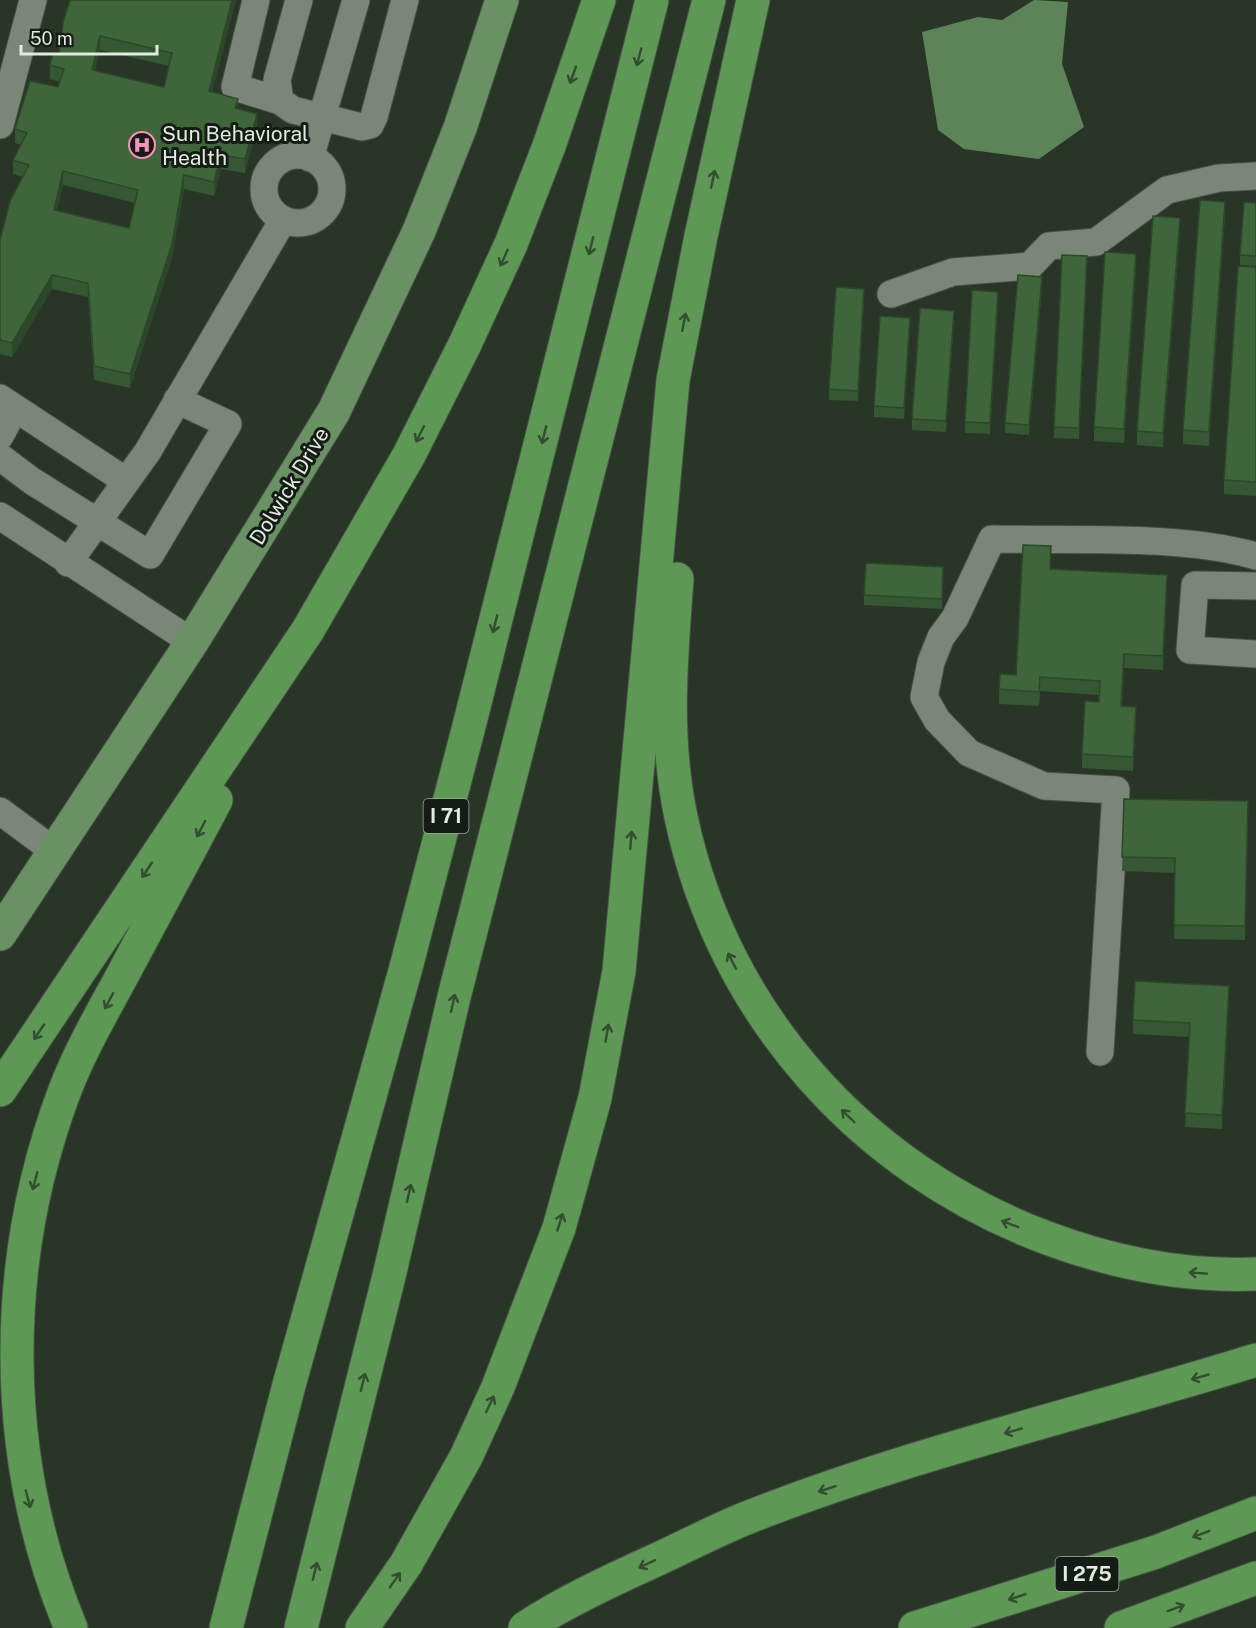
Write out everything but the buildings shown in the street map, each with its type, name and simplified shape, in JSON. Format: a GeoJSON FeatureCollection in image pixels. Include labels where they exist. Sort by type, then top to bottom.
{"type":"FeatureCollection","features":[{"type":"Feature","properties":{"kind":"highway"},"geometry":{"type":"LineString","coordinates":[[71,1628],[45,1562],[25,1486],[14,1406],[12,1352],[15,1285],[27,1211],[47,1139],[66,1087],[93,1030],[308,630],[372,523],[465,345],[536,179],[599,0]]}},
{"type":"Feature","properties":{"kind":"highway","name":"I 71"},"geometry":{"type":"LineString","coordinates":[[226,1628],[289,1385],[405,971],[471,719],[652,0]]}},
{"type":"Feature","properties":{"kind":"highway","name":"I 71"},"geometry":{"type":"LineString","coordinates":[[301,1628],[384,1299],[457,985],[709,0]]}},
{"type":"Feature","properties":{"kind":"highway"},"geometry":{"type":"LineString","coordinates":[[362,1628],[406,1564],[466,1457],[498,1387],[559,1228],[595,1098],[619,971],[673,380],[701,236],[753,0]]}},
{"type":"Feature","properties":{"kind":"highway"},"geometry":{"type":"LineString","coordinates":[[673,380],[687,436],[669,685],[674,777],[681,818],[699,885],[729,958],[771,1029],[822,1091],[862,1130],[940,1186],[1001,1221],[1077,1249],[1118,1261],[1190,1272],[1256,1274]]}},
{"type":"Feature","properties":{"kind":"highway"},"geometry":{"type":"LineString","coordinates":[[0,1090],[308,630]]}},
{"type":"Feature","properties":{"kind":"highway"},"geometry":{"type":"LineString","coordinates":[[525,1628],[548,1613],[624,1575],[742,1520],[792,1501],[918,1459],[1256,1360]]}},
{"type":"Feature","properties":{"kind":"highway","name":"I 275"},"geometry":{"type":"LineString","coordinates":[[915,1628],[1156,1552],[1256,1513]]}},
{"type":"Feature","properties":{"kind":"highway"},"geometry":{"type":"LineString","coordinates":[[1121,1628],[1256,1578]]}},
{"type":"Feature","properties":{"kind":"main road","name":"Dolwick Drive"},"geometry":{"type":"LineString","coordinates":[[0,934],[192,642],[334,411],[378,322],[460,128],[502,0]]}},
{"type":"Feature","properties":{"kind":"lane"},"geometry":{"type":"LineString","coordinates":[[0,125],[33,0]]}},
{"type":"Feature","properties":{"kind":"lane"},"geometry":{"type":"LineString","coordinates":[[256,0],[235,87],[280,101],[293,110],[362,127],[370,125],[405,0]]}},
{"type":"Feature","properties":{"kind":"lane"},"geometry":{"type":"LineString","coordinates":[[280,101],[277,80],[299,0]]}},
{"type":"Feature","properties":{"kind":"lane"},"geometry":{"type":"LineString","coordinates":[[310,158],[356,0]]}},
{"type":"Feature","properties":{"kind":"lane"},"geometry":{"type":"LineString","coordinates":[[294,156],[310,158],[324,167],[330,177],[330,200],[325,210],[305,222],[283,220],[268,205],[265,184],[268,174],[284,159],[294,156]]}},
{"type":"Feature","properties":{"kind":"lane"},"geometry":{"type":"LineString","coordinates":[[891,294],[953,272],[1030,266],[1049,246],[1096,242],[1167,190],[1220,178],[1256,176]]}},
{"type":"Feature","properties":{"kind":"lane"},"geometry":{"type":"LineString","coordinates":[[68,563],[126,481],[177,400],[283,220]]}},
{"type":"Feature","properties":{"kind":"lane"},"geometry":{"type":"LineString","coordinates":[[0,457],[150,555],[228,424],[177,400]]}},
{"type":"Feature","properties":{"kind":"lane"},"geometry":{"type":"LineString","coordinates":[[0,436],[8,403],[126,481]]}},
{"type":"Feature","properties":{"kind":"lane"},"geometry":{"type":"LineString","coordinates":[[0,516],[68,563],[192,642]]}},
{"type":"Feature","properties":{"kind":"lane"},"geometry":{"type":"LineString","coordinates":[[1100,1052],[1116,790],[1044,786],[969,753],[937,720],[924,697],[932,662],[941,637],[955,618],[992,539],[1170,543],[1233,549],[1256,556]]}},
{"type":"Feature","properties":{"kind":"lane"},"geometry":{"type":"LineString","coordinates":[[1256,586],[1195,585],[1190,650],[1256,654]]}},
{"type":"Feature","properties":{"kind":"lane"},"geometry":{"type":"LineString","coordinates":[[0,811],[54,851]]}},
{"type":"Feature","properties":{"kind":"shaded area"},"geometry":{"type":"Polygon","coordinates":[[[1034,0],[1068,2],[1062,64],[1084,127],[1039,159],[964,149],[938,130],[922,32],[978,17],[1002,20],[1034,0]]]}},
{"type":"Feature","properties":{"kind":"place","name":"Sun Behavioral Health"},"geometry":{"type":"Point","coordinates":[142,145]}}]}
